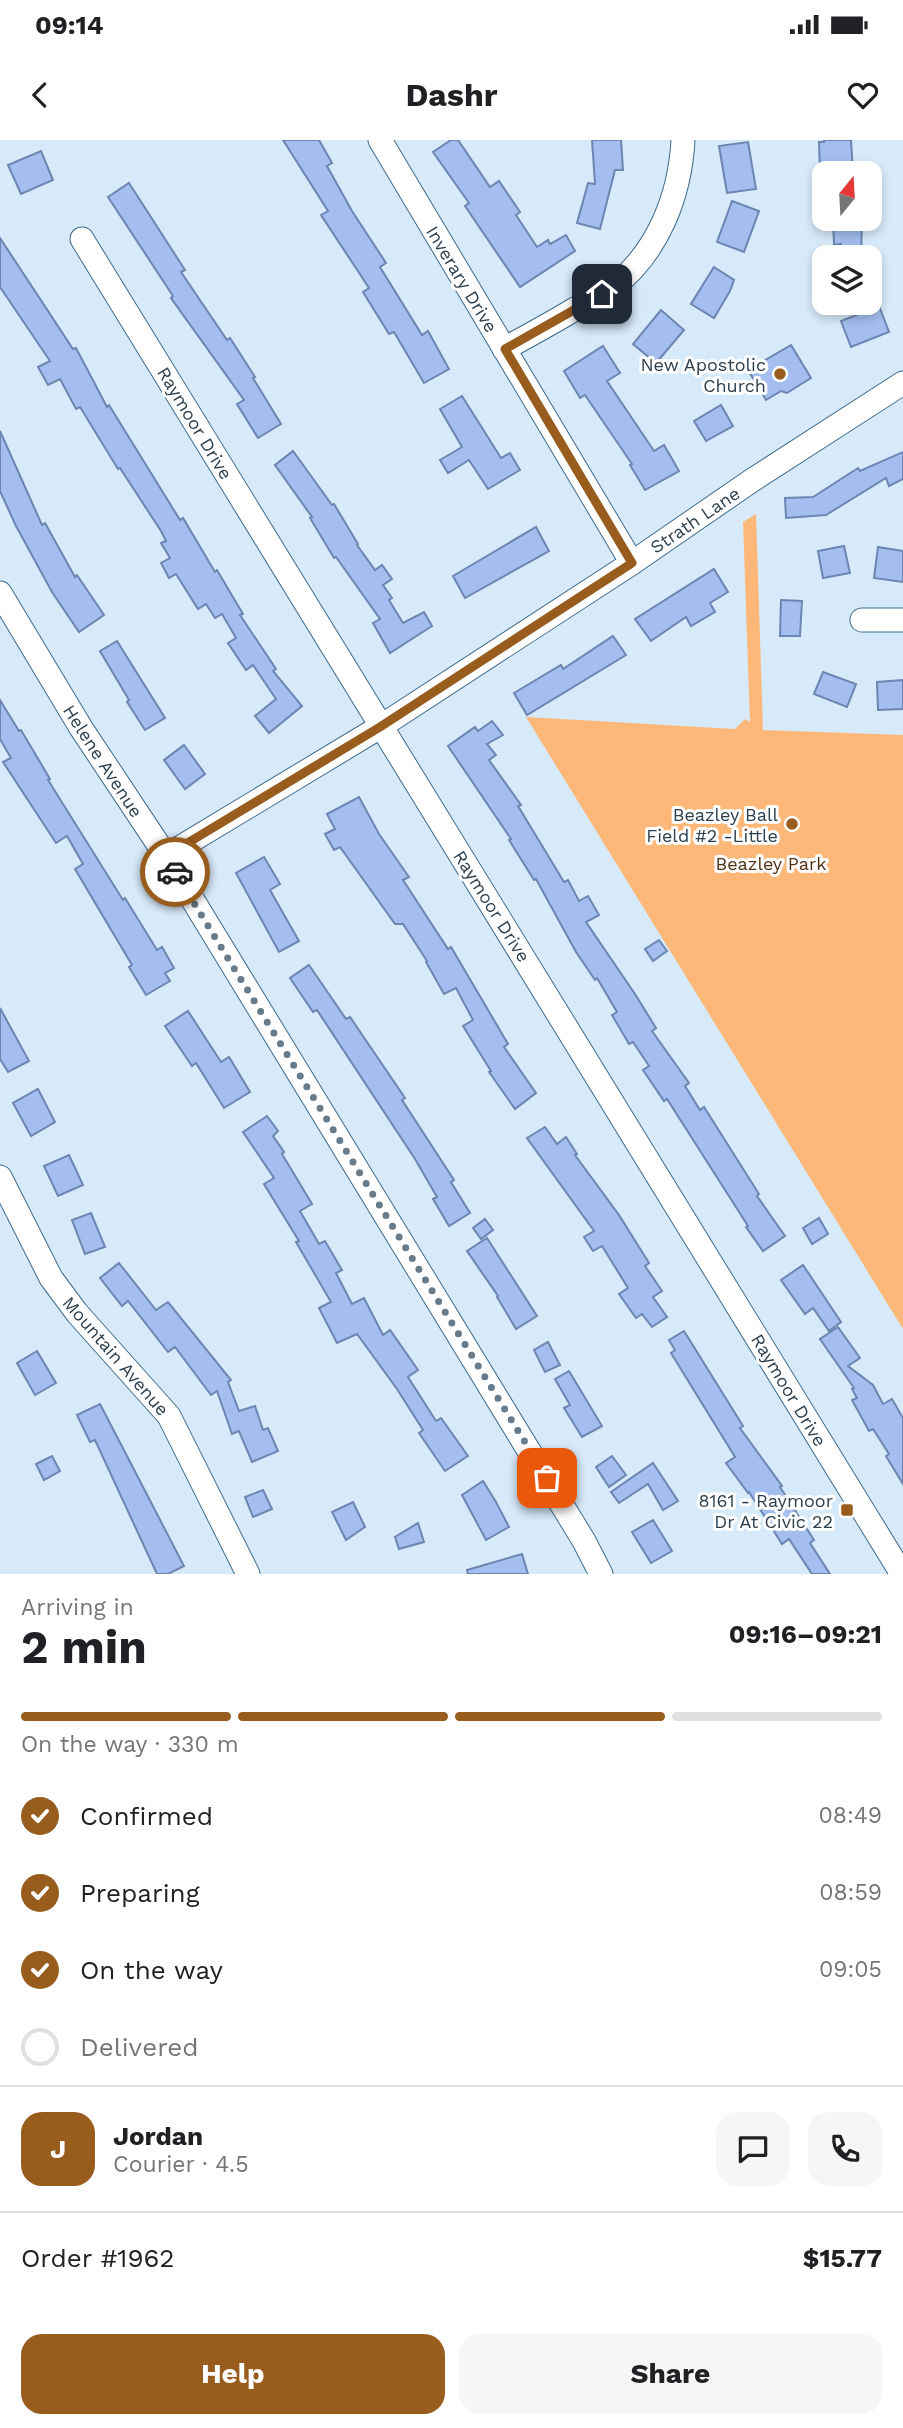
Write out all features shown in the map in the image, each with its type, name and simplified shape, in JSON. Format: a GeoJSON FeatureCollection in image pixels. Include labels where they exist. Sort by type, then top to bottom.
{"type":"FeatureCollection","features":[{"type":"Feature","properties":{"kind":"street","name":"Inverary Drive"},"geometry":{"type":"LineString","coordinates":[[380,140],[632,563]]}},
{"type":"Feature","properties":{"kind":"street"},"geometry":{"type":"LineString","coordinates":[[505,349],[602,294],[634,267],[657,234],[670,207],[679,178],[683,140]]}},
{"type":"Feature","properties":{"kind":"street","name":"Raymoor Drive"},"geometry":{"type":"LineString","coordinates":[[82,239],[902,1574]]}},
{"type":"Feature","properties":{"kind":"street","name":"Strath Lane"},"geometry":{"type":"LineString","coordinates":[[166,856],[380,727],[903,383]]}},
{"type":"Feature","properties":{"kind":"street","name":"Helene Avenue"},"geometry":{"type":"LineString","coordinates":[[0,593],[81,728],[166,856],[584,1541],[601,1574]]}},
{"type":"Feature","properties":{"kind":"street"},"geometry":{"type":"LineString","coordinates":[[862,620],[903,620]]}},
{"type":"Feature","properties":{"kind":"street","name":"Mountain Avenue"},"geometry":{"type":"LineString","coordinates":[[0,1177],[51,1278],[77,1314],[169,1416],[248,1574]]}},
{"type":"Feature","properties":{"kind":"green space","name":"Beazley Park"},"geometry":{"type":"Polygon","coordinates":[[[756,514],[763,730],[903,735],[903,1329],[526,717],[735,729],[745,719],[750,722],[743,522],[756,514]]]}},
{"type":"Feature","properties":{"kind":"building"},"geometry":{"type":"Polygon","coordinates":[[[283,140],[319,140],[332,163],[327,166],[386,263],[380,267],[422,335],[428,331],[449,369],[424,383],[394,332],[389,334],[363,292],[369,288],[321,215],[328,211],[283,140]]]}},
{"type":"Feature","properties":{"kind":"building"},"geometry":{"type":"Polygon","coordinates":[[[451,140],[458,140],[490,187],[499,181],[520,212],[516,215],[537,247],[548,240],[550,244],[566,235],[575,251],[520,287],[465,206],[469,203],[433,152],[451,140]]]}},
{"type":"Feature","properties":{"kind":"building"},"geometry":{"type":"Polygon","coordinates":[[[592,140],[621,140],[623,170],[615,170],[600,229],[577,223],[588,183],[595,184],[592,140]]]}},
{"type":"Feature","properties":{"kind":"building"},"geometry":{"type":"Polygon","coordinates":[[[851,140],[852,161],[820,161],[819,142],[851,140]]]}},
{"type":"Feature","properties":{"kind":"building"},"geometry":{"type":"Polygon","coordinates":[[[748,142],[756,189],[727,193],[719,146],[748,142]]]}},
{"type":"Feature","properties":{"kind":"building"},"geometry":{"type":"Polygon","coordinates":[[[41,151],[53,180],[21,194],[8,165],[41,151]]]}},
{"type":"Feature","properties":{"kind":"building"},"geometry":{"type":"Polygon","coordinates":[[[129,183],[185,270],[181,272],[227,340],[230,338],[281,424],[258,438],[237,404],[244,400],[171,298],[173,296],[108,197],[129,183]]]}},
{"type":"Feature","properties":{"kind":"building"},"geometry":{"type":"Polygon","coordinates":[[[732,201],[759,211],[744,252],[717,242],[732,201]]]}},
{"type":"Feature","properties":{"kind":"building"},"geometry":{"type":"Polygon","coordinates":[[[833,231],[862,231],[861,245],[834,245],[833,231]]]}},
{"type":"Feature","properties":{"kind":"building"},"geometry":{"type":"Polygon","coordinates":[[[0,238],[73,349],[76,348],[107,407],[109,405],[180,520],[183,518],[215,572],[217,570],[243,614],[240,615],[276,669],[273,671],[302,706],[269,733],[255,716],[276,699],[253,665],[246,670],[228,643],[236,638],[222,614],[215,618],[206,604],[198,609],[176,574],[169,578],[161,563],[170,558],[161,543],[166,541],[161,531],[80,407],[76,409],[60,379],[48,385],[38,367],[50,361],[0,287],[0,238]]]}},
{"type":"Feature","properties":{"kind":"building"},"geometry":{"type":"Polygon","coordinates":[[[714,267],[734,280],[714,318],[691,304],[714,267]]]}},
{"type":"Feature","properties":{"kind":"building"},"geometry":{"type":"Polygon","coordinates":[[[661,310],[684,330],[656,363],[633,344],[661,310]]]}},
{"type":"Feature","properties":{"kind":"building"},"geometry":{"type":"Polygon","coordinates":[[[882,314],[889,332],[851,347],[841,321],[856,315],[882,314]]]}},
{"type":"Feature","properties":{"kind":"building","name":"New Apostolic Church"},"geometry":{"type":"Polygon","coordinates":[[[791,345],[811,378],[787,393],[781,391],[766,400],[748,370],[791,345]]]}},
{"type":"Feature","properties":{"kind":"building"},"geometry":{"type":"Polygon","coordinates":[[[603,346],[620,373],[607,381],[654,451],[664,445],[679,471],[645,490],[630,465],[632,464],[585,395],[580,398],[564,371],[603,346]]]}},
{"type":"Feature","properties":{"kind":"building"},"geometry":{"type":"Polygon","coordinates":[[[462,396],[501,458],[510,453],[520,470],[488,489],[469,460],[448,473],[440,460],[462,447],[440,409],[462,396]]]}},
{"type":"Feature","properties":{"kind":"building"},"geometry":{"type":"Polygon","coordinates":[[[721,405],[733,426],[706,441],[694,421],[721,405]]]}},
{"type":"Feature","properties":{"kind":"building"},"geometry":{"type":"Polygon","coordinates":[[[0,431],[42,525],[45,523],[75,577],[77,575],[104,615],[79,632],[52,592],[0,491],[0,431]]]}},
{"type":"Feature","properties":{"kind":"building"},"geometry":{"type":"Polygon","coordinates":[[[293,451],[332,505],[334,504],[375,570],[382,565],[392,579],[383,585],[403,623],[424,612],[432,626],[390,653],[373,623],[380,619],[336,557],[334,558],[310,518],[312,517],[275,465],[293,451]]]}},
{"type":"Feature","properties":{"kind":"building"},"geometry":{"type":"Polygon","coordinates":[[[903,452],[903,479],[889,486],[886,478],[826,515],[786,518],[785,498],[813,497],[858,468],[860,471],[903,452]]]}},
{"type":"Feature","properties":{"kind":"building"},"geometry":{"type":"Polygon","coordinates":[[[536,527],[549,551],[465,598],[453,576],[536,527]]]}},
{"type":"Feature","properties":{"kind":"building"},"geometry":{"type":"Polygon","coordinates":[[[844,546],[850,573],[823,578],[818,551],[844,546]]]}},
{"type":"Feature","properties":{"kind":"building"},"geometry":{"type":"Polygon","coordinates":[[[878,547],[903,551],[903,582],[874,578],[878,547]]]}},
{"type":"Feature","properties":{"kind":"building"},"geometry":{"type":"Polygon","coordinates":[[[714,569],[728,592],[710,603],[715,612],[691,626],[686,617],[651,641],[635,619],[714,569]]]}},
{"type":"Feature","properties":{"kind":"building"},"geometry":{"type":"Polygon","coordinates":[[[781,600],[802,601],[800,636],[780,636],[781,600]]]}},
{"type":"Feature","properties":{"kind":"building"},"geometry":{"type":"Polygon","coordinates":[[[613,636],[626,655],[527,715],[514,693],[561,665],[563,669],[613,636]]]}},
{"type":"Feature","properties":{"kind":"building"},"geometry":{"type":"Polygon","coordinates":[[[117,641],[165,718],[145,730],[100,651],[117,641]]]}},
{"type":"Feature","properties":{"kind":"building"},"geometry":{"type":"Polygon","coordinates":[[[823,672],[856,684],[847,707],[814,694],[823,672]]]}},
{"type":"Feature","properties":{"kind":"building"},"geometry":{"type":"Polygon","coordinates":[[[903,680],[903,709],[878,710],[877,682],[903,680]]]}},
{"type":"Feature","properties":{"kind":"building"},"geometry":{"type":"Polygon","coordinates":[[[0,700],[19,731],[21,730],[50,779],[48,780],[123,900],[125,898],[157,950],[162,947],[174,968],[165,973],[170,981],[146,995],[129,967],[132,965],[75,869],[83,864],[67,836],[56,843],[3,762],[11,758],[0,739],[0,700]]]}},
{"type":"Feature","properties":{"kind":"building"},"geometry":{"type":"Polygon","coordinates":[[[492,721],[503,735],[487,744],[496,755],[489,760],[521,805],[518,806],[564,882],[568,880],[579,901],[588,896],[599,915],[586,922],[656,1028],[652,1031],[689,1083],[685,1086],[700,1110],[704,1107],[759,1194],[757,1196],[785,1236],[763,1251],[667,1099],[664,1101],[643,1070],[649,1066],[633,1042],[629,1044],[612,1015],[617,1012],[597,978],[595,980],[576,952],[536,879],[534,880],[509,840],[511,839],[448,746],[475,727],[478,731],[492,721]]]}},
{"type":"Feature","properties":{"kind":"building"},"geometry":{"type":"Polygon","coordinates":[[[184,745],[205,774],[185,789],[164,760],[184,745]]]}},
{"type":"Feature","properties":{"kind":"building"},"geometry":{"type":"Polygon","coordinates":[[[359,797],[379,834],[409,877],[403,880],[448,949],[451,947],[508,1044],[504,1047],[536,1093],[515,1109],[489,1072],[491,1071],[463,1026],[473,1020],[456,988],[444,994],[403,924],[395,924],[340,847],[334,850],[325,834],[335,829],[327,814],[359,797]]]}},
{"type":"Feature","properties":{"kind":"building"},"geometry":{"type":"Polygon","coordinates":[[[264,857],[280,884],[270,890],[299,941],[279,952],[236,873],[264,857]]]}},
{"type":"Feature","properties":{"kind":"building"},"geometry":{"type":"Polygon","coordinates":[[[659,940],[667,951],[653,961],[645,949],[659,940]]]}},
{"type":"Feature","properties":{"kind":"building"},"geometry":{"type":"Polygon","coordinates":[[[309,965],[346,1019],[350,1017],[405,1098],[402,1100],[454,1180],[451,1182],[470,1213],[449,1226],[433,1199],[437,1197],[415,1159],[317,1010],[313,1012],[290,978],[309,965]]]}},
{"type":"Feature","properties":{"kind":"building"},"geometry":{"type":"Polygon","coordinates":[[[0,1008],[29,1061],[8,1072],[0,1059],[0,1008]]]}},
{"type":"Feature","properties":{"kind":"building"},"geometry":{"type":"Polygon","coordinates":[[[188,1011],[221,1062],[229,1057],[250,1092],[224,1108],[196,1063],[192,1066],[165,1026],[188,1011]]]}},
{"type":"Feature","properties":{"kind":"building"},"geometry":{"type":"Polygon","coordinates":[[[38,1089],[55,1122],[31,1136],[13,1103],[38,1089]]]}},
{"type":"Feature","properties":{"kind":"building"},"geometry":{"type":"Polygon","coordinates":[[[267,1116],[278,1131],[273,1136],[284,1152],[282,1154],[312,1204],[300,1211],[319,1244],[325,1241],[342,1270],[336,1273],[352,1304],[364,1298],[383,1335],[390,1330],[418,1370],[408,1377],[436,1421],[441,1418],[468,1456],[445,1471],[419,1433],[423,1430],[397,1389],[357,1334],[337,1343],[319,1308],[331,1302],[296,1242],[299,1241],[264,1184],[274,1178],[243,1132],[267,1116]]]}},
{"type":"Feature","properties":{"kind":"building"},"geometry":{"type":"Polygon","coordinates":[[[545,1127],[557,1144],[566,1137],[577,1154],[575,1155],[619,1215],[649,1263],[645,1266],[662,1291],[653,1297],[667,1317],[652,1327],[642,1314],[636,1318],[619,1294],[628,1288],[602,1246],[593,1251],[584,1237],[594,1231],[527,1138],[545,1127]]]}},
{"type":"Feature","properties":{"kind":"building"},"geometry":{"type":"Polygon","coordinates":[[[69,1155],[83,1185],[58,1196],[44,1166],[69,1155]]]}},
{"type":"Feature","properties":{"kind":"building"},"geometry":{"type":"Polygon","coordinates":[[[91,1213],[105,1247],[85,1254],[72,1220],[91,1213]]]}},
{"type":"Feature","properties":{"kind":"building"},"geometry":{"type":"Polygon","coordinates":[[[819,1218],[828,1234],[812,1244],[803,1228],[819,1218]]]}},
{"type":"Feature","properties":{"kind":"building"},"geometry":{"type":"Polygon","coordinates":[[[485,1219],[493,1230],[481,1239],[473,1228],[485,1219]]]}},
{"type":"Feature","properties":{"kind":"building"},"geometry":{"type":"Polygon","coordinates":[[[487,1238],[537,1316],[516,1329],[498,1296],[467,1251],[487,1238]]]}},
{"type":"Feature","properties":{"kind":"building"},"geometry":{"type":"Polygon","coordinates":[[[119,1263],[156,1310],[168,1302],[231,1380],[228,1382],[239,1411],[255,1406],[263,1430],[268,1428],[278,1451],[252,1462],[239,1431],[232,1434],[217,1391],[211,1395],[175,1347],[168,1352],[128,1301],[122,1306],[100,1278],[119,1263]]]}},
{"type":"Feature","properties":{"kind":"building"},"geometry":{"type":"Polygon","coordinates":[[[803,1265],[841,1322],[829,1331],[813,1308],[805,1314],[781,1280],[803,1265]]]}},
{"type":"Feature","properties":{"kind":"building"},"geometry":{"type":"Polygon","coordinates":[[[838,1327],[860,1358],[848,1366],[873,1385],[883,1404],[892,1399],[903,1418],[903,1484],[886,1456],[889,1454],[873,1429],[869,1431],[852,1400],[857,1398],[852,1389],[854,1388],[820,1339],[838,1327]]]}},
{"type":"Feature","properties":{"kind":"building"},"geometry":{"type":"Polygon","coordinates":[[[684,1331],[743,1426],[740,1428],[782,1486],[780,1487],[814,1540],[810,1543],[830,1574],[812,1574],[789,1539],[782,1544],[749,1492],[726,1463],[735,1457],[671,1353],[675,1350],[669,1340],[684,1331]]]}},
{"type":"Feature","properties":{"kind":"building"},"geometry":{"type":"Polygon","coordinates":[[[548,1342],[560,1365],[545,1372],[534,1350],[548,1342]]]}},
{"type":"Feature","properties":{"kind":"building"},"geometry":{"type":"Polygon","coordinates":[[[37,1351],[56,1383],[35,1395],[17,1363],[37,1351]]]}},
{"type":"Feature","properties":{"kind":"building"},"geometry":{"type":"Polygon","coordinates":[[[569,1371],[602,1426],[582,1437],[564,1408],[570,1405],[555,1379],[569,1371]]]}},
{"type":"Feature","properties":{"kind":"building"},"geometry":{"type":"Polygon","coordinates":[[[100,1404],[184,1566],[168,1574],[157,1574],[95,1440],[90,1442],[77,1415],[100,1404]]]}},
{"type":"Feature","properties":{"kind":"building"},"geometry":{"type":"Polygon","coordinates":[[[52,1456],[60,1471],[44,1480],[36,1464],[52,1456]]]}},
{"type":"Feature","properties":{"kind":"building"},"geometry":{"type":"Polygon","coordinates":[[[612,1456],[626,1475],[609,1487],[596,1467],[612,1456]]]}},
{"type":"Feature","properties":{"kind":"building"},"geometry":{"type":"Polygon","coordinates":[[[653,1463],[678,1501],[663,1510],[648,1484],[619,1503],[611,1492],[653,1463]]]}},
{"type":"Feature","properties":{"kind":"building"},"geometry":{"type":"Polygon","coordinates":[[[483,1481],[509,1527],[486,1540],[462,1495],[483,1481]]]}},
{"type":"Feature","properties":{"kind":"building"},"geometry":{"type":"Polygon","coordinates":[[[263,1490],[272,1509],[253,1517],[245,1497],[263,1490]]]}},
{"type":"Feature","properties":{"kind":"building"},"geometry":{"type":"Polygon","coordinates":[[[353,1502],[365,1527],[346,1540],[332,1512],[353,1502]]]}},
{"type":"Feature","properties":{"kind":"building"},"geometry":{"type":"Polygon","coordinates":[[[653,1520],[672,1551],[651,1563],[632,1532],[653,1520]]]}},
{"type":"Feature","properties":{"kind":"building"},"geometry":{"type":"Polygon","coordinates":[[[418,1523],[424,1542],[399,1549],[395,1537],[418,1523]]]}},
{"type":"Feature","properties":{"kind":"building"},"geometry":{"type":"Polygon","coordinates":[[[522,1554],[528,1574],[468,1574],[467,1570],[522,1554]]]}},
{"type":"Feature","properties":{"kind":"way so far"},"geometry":{"type":"LineString","coordinates":[[175,872],[547,1478]]}},
{"type":"Feature","properties":{"kind":"place","name":"New Apostolic Church"},"geometry":{"type":"Point","coordinates":[780,374]}},
{"type":"Feature","properties":{"kind":"place","name":"Beazley Ball Field #2 -Little"},"geometry":{"type":"Point","coordinates":[792,824]}},
{"type":"Feature","properties":{"kind":"place","name":"8161 - Raymoor Dr At Civic 22"},"geometry":{"type":"Point","coordinates":[847,1510]}},
{"type":"Feature","properties":{"kind":"route"},"geometry":{"type":"LineString","coordinates":[[175,872],[166,856],[380,727],[632,563],[505,349],[602,294]]}}]}
